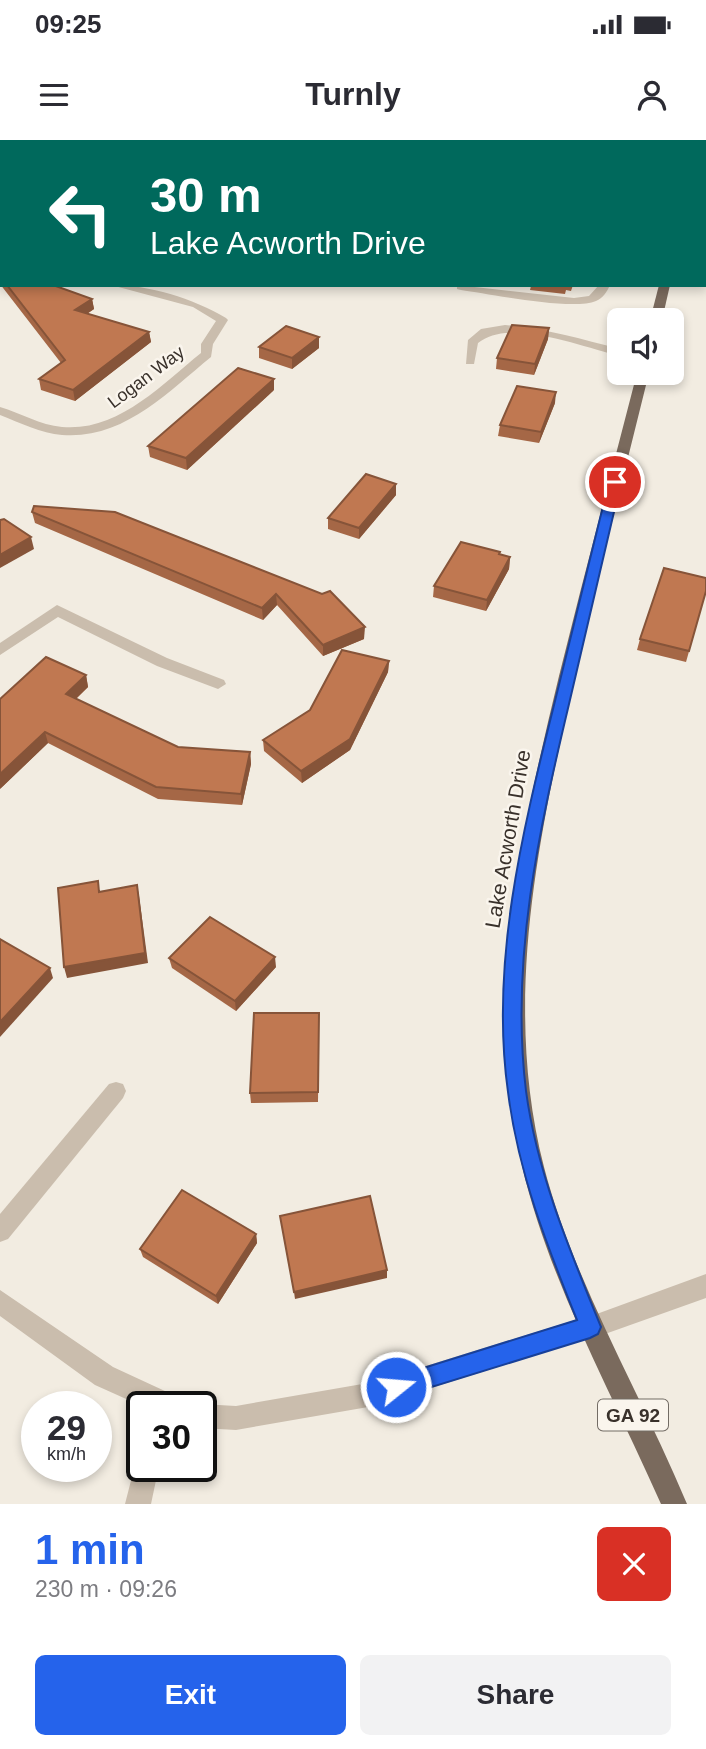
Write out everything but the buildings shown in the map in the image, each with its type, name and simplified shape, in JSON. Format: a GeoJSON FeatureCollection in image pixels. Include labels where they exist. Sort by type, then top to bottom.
{"type":"FeatureCollection","features":[{"type":"Feature","properties":{"kind":"main road"},"geometry":{"type":"LineString","coordinates":[[659,308],[664,287]]}},
{"type":"Feature","properties":{"kind":"main road","name":"Lake Acworth Drive"},"geometry":{"type":"LineString","coordinates":[[640,385],[542,787],[521,896],[513,986],[513,1037],[517,1092],[532,1165],[554,1237],[590,1327],[674,1504]]}},
{"type":"Feature","properties":{"kind":"street","name":"Logan Way"},"geometry":{"type":"LineString","coordinates":[[0,411],[62,431],[103,428],[124,419],[207,354],[207,344],[222,320],[197,305],[124,287]]}},
{"type":"Feature","properties":{"kind":"street"},"geometry":{"type":"LineString","coordinates":[[465,287],[574,302],[592,301],[603,292],[604,287]]}},
{"type":"Feature","properties":{"kind":"street"},"geometry":{"type":"LineString","coordinates":[[470,361],[468,349],[473,337],[484,331],[502,329],[546,334],[607,350]]}},
{"type":"Feature","properties":{"kind":"street"},"geometry":{"type":"LineString","coordinates":[[0,650],[57,610],[162,662],[218,684]]}},
{"type":"Feature","properties":{"kind":"street"},"geometry":{"type":"LineString","coordinates":[[0,1231],[116,1091]]}},
{"type":"Feature","properties":{"kind":"street"},"geometry":{"type":"LineString","coordinates":[[217,1417],[236,1418],[374,1394],[590,1327],[706,1286]]}},
{"type":"Feature","properties":{"kind":"street"},"geometry":{"type":"LineString","coordinates":[[0,1301],[103,1376],[134,1391]]}},
{"type":"Feature","properties":{"kind":"street"},"geometry":{"type":"LineString","coordinates":[[138,1504],[143,1482]]}},
{"type":"Feature","properties":{"kind":"route"},"geometry":{"type":"LineString","coordinates":[[396,1387],[590,1327],[554,1237],[532,1165],[517,1092],[513,986],[521,896],[542,787],[615,482]]}}]}
